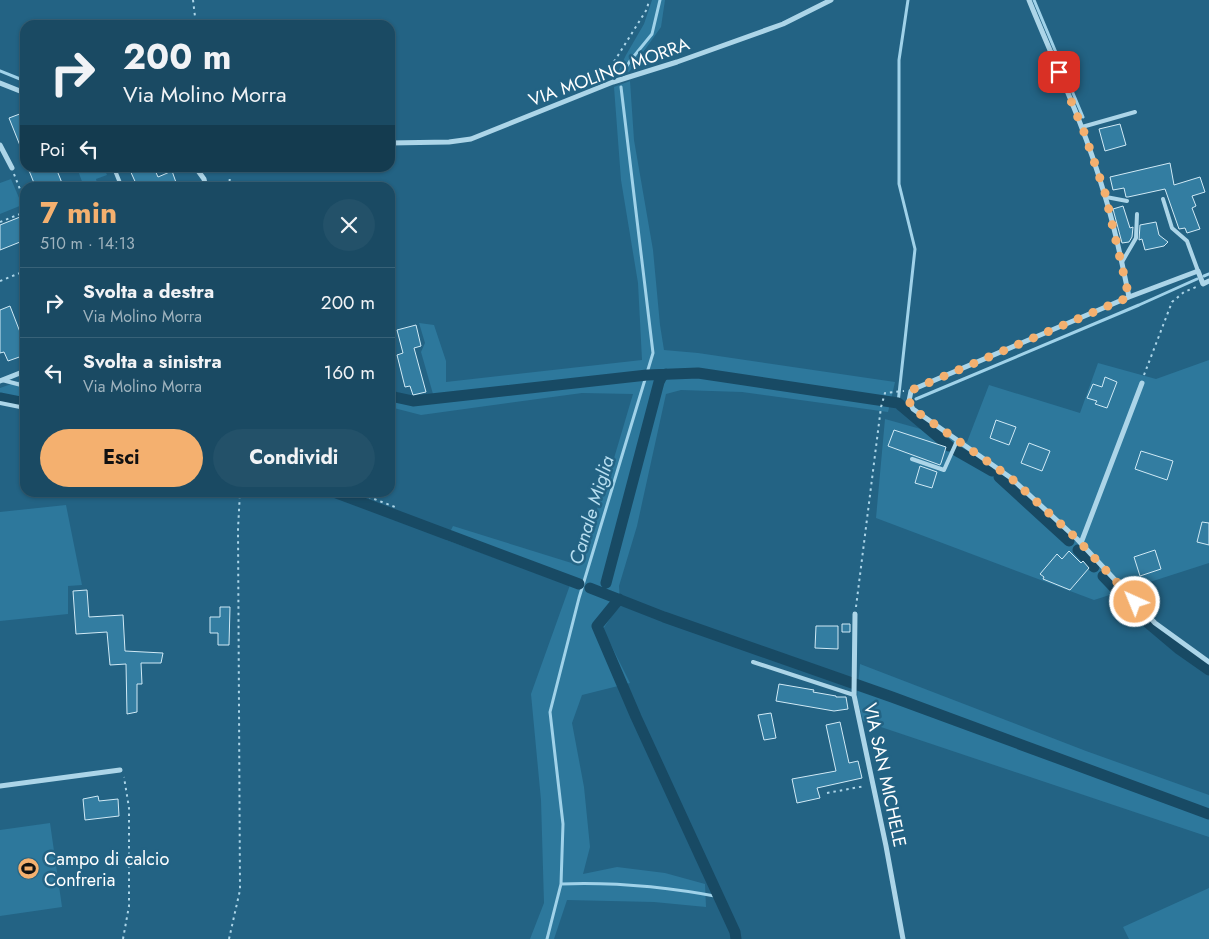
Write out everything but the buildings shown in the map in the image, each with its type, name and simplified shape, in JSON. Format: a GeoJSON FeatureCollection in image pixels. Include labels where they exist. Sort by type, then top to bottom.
{"type":"FeatureCollection","features":[{"type":"Feature","properties":{"kind":"street","name":"VIA MOLINO MORRA"},"geometry":{"type":"LineString","coordinates":[[395,143],[449,142],[471,139],[613,82],[677,62],[783,24],[831,0]]}},
{"type":"Feature","properties":{"kind":"street"},"geometry":{"type":"LineString","coordinates":[[1029,0],[1082,127],[1106,197],[1129,297]]}},
{"type":"Feature","properties":{"kind":"street"},"geometry":{"type":"LineString","coordinates":[[0,83],[20,91]]}},
{"type":"Feature","properties":{"kind":"street"},"geometry":{"type":"LineString","coordinates":[[0,145],[12,168]]}},
{"type":"Feature","properties":{"kind":"street"},"geometry":{"type":"LineString","coordinates":[[1209,281],[1203,284],[1198,271],[1129,297],[914,389],[909,396],[913,409],[1011,478],[1081,543],[1155,623],[1209,662]]}},
{"type":"Feature","properties":{"kind":"street"},"geometry":{"type":"LineString","coordinates":[[1,380],[20,373]]}},
{"type":"Feature","properties":{"kind":"street"},"geometry":{"type":"LineString","coordinates":[[1081,543],[1142,383]]}},
{"type":"Feature","properties":{"kind":"street","name":"VIA SAN MICHELE"},"geometry":{"type":"LineString","coordinates":[[855,614],[854,693],[903,939]]}},
{"type":"Feature","properties":{"kind":"street"},"geometry":{"type":"LineString","coordinates":[[0,786],[120,770]]}},
{"type":"Feature","properties":{"kind":"lane"},"geometry":{"type":"LineString","coordinates":[[1082,127],[1135,112]]}},
{"type":"Feature","properties":{"kind":"lane"},"geometry":{"type":"LineString","coordinates":[[1106,197],[1127,201]]}},
{"type":"Feature","properties":{"kind":"lane"},"geometry":{"type":"LineString","coordinates":[[1163,199],[1172,228],[1187,241],[1198,271]]}},
{"type":"Feature","properties":{"kind":"lane"},"geometry":{"type":"LineString","coordinates":[[1122,262],[1136,238],[1137,214]]}},
{"type":"Feature","properties":{"kind":"lane"},"geometry":{"type":"LineString","coordinates":[[1,380],[20,385]]}},
{"type":"Feature","properties":{"kind":"lane"},"geometry":{"type":"LineString","coordinates":[[0,403],[20,407]]}},
{"type":"Feature","properties":{"kind":"lane"},"geometry":{"type":"LineString","coordinates":[[912,459],[944,470],[956,441]]}},
{"type":"Feature","properties":{"kind":"lane"},"geometry":{"type":"LineString","coordinates":[[753,662],[854,693]]}},
{"type":"Feature","properties":{"kind":"path"},"geometry":{"type":"LineString","coordinates":[[193,0],[195,20]]}},
{"type":"Feature","properties":{"kind":"path"},"geometry":{"type":"LineString","coordinates":[[613,82],[612,65],[647,9],[649,0]]}},
{"type":"Feature","properties":{"kind":"path"},"geometry":{"type":"LineString","coordinates":[[12,168],[20,189]]}},
{"type":"Feature","properties":{"kind":"path"},"geometry":{"type":"LineString","coordinates":[[0,222],[20,214]]}},
{"type":"Feature","properties":{"kind":"path"},"geometry":{"type":"LineString","coordinates":[[0,281],[20,273]]}},
{"type":"Feature","properties":{"kind":"path"},"geometry":{"type":"LineString","coordinates":[[1142,383],[1172,302],[1184,292],[1203,284]]}},
{"type":"Feature","properties":{"kind":"path"},"geometry":{"type":"LineString","coordinates":[[855,614],[881,407],[885,393],[904,391]]}},
{"type":"Feature","properties":{"kind":"path"},"geometry":{"type":"LineString","coordinates":[[229,939],[240,890],[238,529],[240,497]]}},
{"type":"Feature","properties":{"kind":"path"},"geometry":{"type":"LineString","coordinates":[[369,497],[395,507]]}},
{"type":"Feature","properties":{"kind":"path"},"geometry":{"type":"LineString","coordinates":[[120,770],[125,777],[128,808],[129,906],[123,939]]}},
{"type":"Feature","properties":{"kind":"path"},"geometry":{"type":"LineString","coordinates":[[827,794],[872,785]]}},
{"type":"Feature","properties":{"kind":"shaded area"},"geometry":{"type":"Polygon","coordinates":[[[652,0],[665,0],[661,27],[629,72],[617,74],[644,24],[652,0]]]}},
{"type":"Feature","properties":{"kind":"shaded area"},"geometry":{"type":"Polygon","coordinates":[[[630,81],[634,140],[653,250],[664,350],[698,353],[895,382],[888,412],[742,392],[681,390],[666,394],[637,526],[619,586],[620,604],[603,629],[630,683],[582,695],[572,723],[584,787],[590,847],[583,874],[617,867],[665,873],[705,884],[706,907],[654,902],[567,900],[554,939],[530,939],[544,903],[541,800],[531,694],[570,585],[446,540],[453,526],[578,565],[612,465],[633,394],[582,393],[421,415],[395,408],[395,392],[415,398],[433,394],[421,352],[425,343],[419,323],[434,325],[446,361],[446,382],[642,360],[638,283],[621,180],[614,87],[630,81]]]}},
{"type":"Feature","properties":{"kind":"shaded area"},"geometry":{"type":"Polygon","coordinates":[[[78,172],[106,172],[107,175],[96,179],[97,182],[82,182],[78,172]]]}},
{"type":"Feature","properties":{"kind":"shaded area"},"geometry":{"type":"Polygon","coordinates":[[[11,179],[20,200],[20,206],[0,214],[0,183],[11,179]]]}},
{"type":"Feature","properties":{"kind":"shaded area"},"geometry":{"type":"Polygon","coordinates":[[[1209,360],[1209,563],[1094,600],[876,518],[885,419],[967,442],[989,385],[1080,413],[1098,363],[1156,379],[1209,360]]]}},
{"type":"Feature","properties":{"kind":"shaded area"},"geometry":{"type":"Polygon","coordinates":[[[20,381],[20,399],[0,394],[0,388],[20,381]]]}},
{"type":"Feature","properties":{"kind":"shaded area"},"geometry":{"type":"Polygon","coordinates":[[[66,505],[82,585],[68,586],[68,614],[0,621],[0,512],[66,505]]]}},
{"type":"Feature","properties":{"kind":"shaded area"},"geometry":{"type":"Polygon","coordinates":[[[860,664],[1086,751],[1209,795],[1209,837],[863,721],[857,698],[860,664]]]}},
{"type":"Feature","properties":{"kind":"shaded area","name":"Campo di calcio Confreria"},"geometry":{"type":"Polygon","coordinates":[[[50,823],[62,907],[0,916],[0,830],[50,823]]]}},
{"type":"Feature","properties":{"kind":"shaded area"},"geometry":{"type":"Polygon","coordinates":[[[1209,888],[1209,939],[1129,939],[1123,927],[1209,888]]]}},
{"type":"Feature","properties":{"kind":"waterway","name":"Canale Miglia"},"geometry":{"type":"LineString","coordinates":[[624,71],[652,34],[660,0]]}},
{"type":"Feature","properties":{"kind":"waterway"},"geometry":{"type":"LineString","coordinates":[[898,403],[915,249],[899,184],[899,60],[908,0]]}},
{"type":"Feature","properties":{"kind":"waterway"},"geometry":{"type":"LineString","coordinates":[[1034,0],[1083,117]]}},
{"type":"Feature","properties":{"kind":"waterway"},"geometry":{"type":"LineString","coordinates":[[0,71],[20,79]]}},
{"type":"Feature","properties":{"kind":"waterway","name":"Canale Miglia"},"geometry":{"type":"LineString","coordinates":[[547,939],[561,884],[563,824],[550,712],[579,598],[653,353],[621,87]]}},
{"type":"Feature","properties":{"kind":"waterway"},"geometry":{"type":"LineString","coordinates":[[1204,276],[1209,274]]}},
{"type":"Feature","properties":{"kind":"waterway"},"geometry":{"type":"LineString","coordinates":[[916,399],[1197,279]]}},
{"type":"Feature","properties":{"kind":"waterway"},"geometry":{"type":"LineString","coordinates":[[395,397],[413,401],[647,375],[698,373],[898,403],[949,446]]}},
{"type":"Feature","properties":{"kind":"waterway"},"geometry":{"type":"LineString","coordinates":[[606,583],[659,382],[662,376],[666,374]]}},
{"type":"Feature","properties":{"kind":"waterway"},"geometry":{"type":"LineString","coordinates":[[0,398],[20,402]]}},
{"type":"Feature","properties":{"kind":"waterway"},"geometry":{"type":"LineString","coordinates":[[957,451],[992,471]]}},
{"type":"Feature","properties":{"kind":"waterway"},"geometry":{"type":"LineString","coordinates":[[999,477],[1069,541]]}},
{"type":"Feature","properties":{"kind":"waterway"},"geometry":{"type":"LineString","coordinates":[[347,497],[579,584]]}},
{"type":"Feature","properties":{"kind":"waterway"},"geometry":{"type":"LineString","coordinates":[[1078,550],[1094,567]]}},
{"type":"Feature","properties":{"kind":"waterway"},"geometry":{"type":"LineString","coordinates":[[1103,576],[1147,622],[1179,649],[1209,670]]}},
{"type":"Feature","properties":{"kind":"waterway"},"geometry":{"type":"LineString","coordinates":[[590,588],[664,617],[892,697],[1209,814]]}},
{"type":"Feature","properties":{"kind":"waterway"},"geometry":{"type":"LineString","coordinates":[[619,599],[597,626],[636,717],[735,932],[736,939]]}},
{"type":"Feature","properties":{"kind":"waterway"},"geometry":{"type":"LineString","coordinates":[[561,884],[640,886],[720,897]]}},
{"type":"Feature","properties":{"kind":"place","name":"Campo di calcio Confreria"},"geometry":{"type":"Point","coordinates":[28,869]}},
{"type":"Feature","properties":{"kind":"route"},"geometry":{"type":"LineString","coordinates":[[1059,72],[1084,132],[1105,193],[1129,297],[914,389],[911,391],[909,401],[913,409],[1011,478],[1077,539],[1135,602]]}}]}
